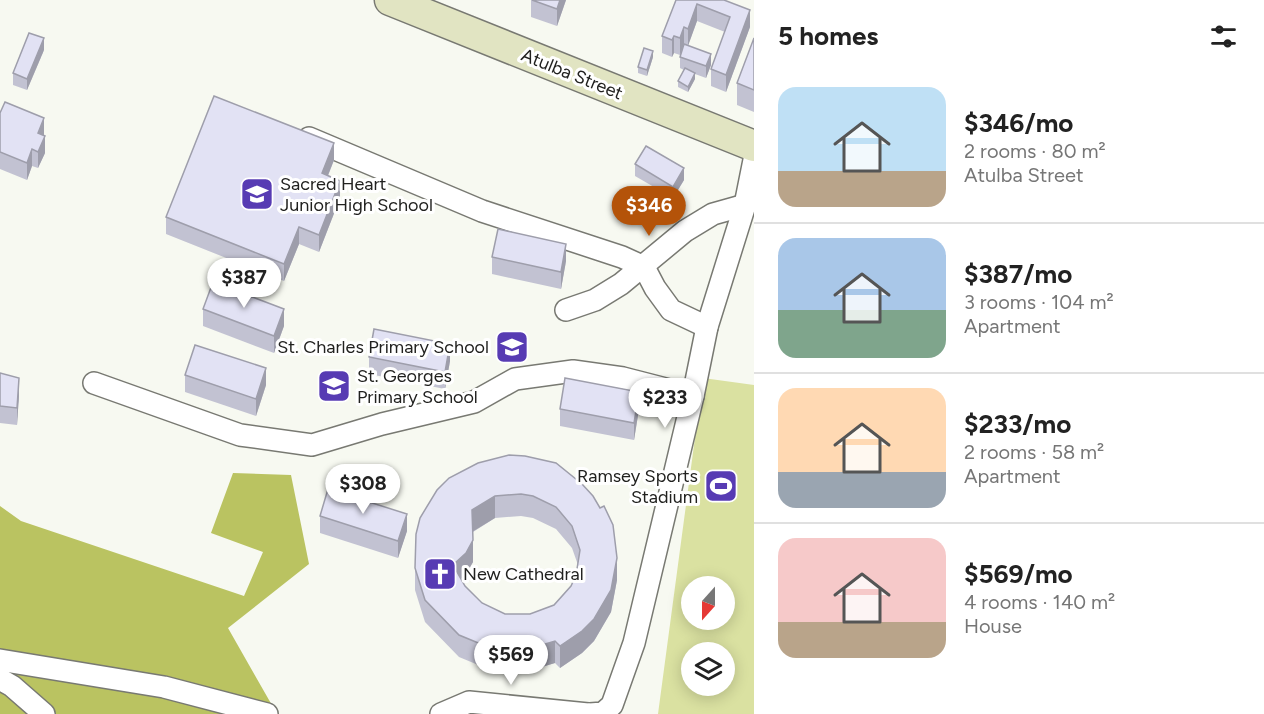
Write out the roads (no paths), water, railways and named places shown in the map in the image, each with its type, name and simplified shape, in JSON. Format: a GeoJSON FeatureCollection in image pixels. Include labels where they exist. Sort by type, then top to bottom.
{"type":"FeatureCollection","features":[{"type":"Feature","properties":{"kind":"street","name":"Atulba Street"},"geometry":{"type":"LineString","coordinates":[[390,0],[754,146]]}},
{"type":"Feature","properties":{"kind":"street"},"geometry":{"type":"LineString","coordinates":[[296,132],[482,211],[622,257],[644,267],[655,288],[671,310],[707,327]]}},
{"type":"Feature","properties":{"kind":"street"},"geometry":{"type":"LineString","coordinates":[[441,714],[469,702],[596,714],[612,705],[634,643],[693,396],[707,327],[745,205],[754,160]]}},
{"type":"Feature","properties":{"kind":"street"},"geometry":{"type":"LineString","coordinates":[[566,310],[595,300],[621,284],[685,231],[713,214],[745,205]]}},
{"type":"Feature","properties":{"kind":"street"},"geometry":{"type":"LineString","coordinates":[[94,383],[240,435],[312,445],[382,424],[474,402],[515,379],[573,371],[623,378],[693,396]]}},
{"type":"Feature","properties":{"kind":"street"},"geometry":{"type":"LineString","coordinates":[[0,660],[164,687],[267,714]]}},
{"type":"Feature","properties":{"kind":"street"},"geometry":{"type":"LineString","coordinates":[[0,679],[12,686],[44,714]]}},
{"type":"Feature","properties":{"kind":"place","name":"Sacred Heart Junior High School"},"geometry":{"type":"Point","coordinates":[257,194]}},
{"type":"Feature","properties":{"kind":"place","name":"St. Charles Primary School"},"geometry":{"type":"Point","coordinates":[512,347]}},
{"type":"Feature","properties":{"kind":"place","name":"St. Georges Primary School"},"geometry":{"type":"Point","coordinates":[334,386]}},
{"type":"Feature","properties":{"kind":"place","name":"Ramsey Sports Stadium"},"geometry":{"type":"Point","coordinates":[721,486]}},
{"type":"Feature","properties":{"kind":"place","name":"New Cathedral"},"geometry":{"type":"Point","coordinates":[440,574]}}]}
